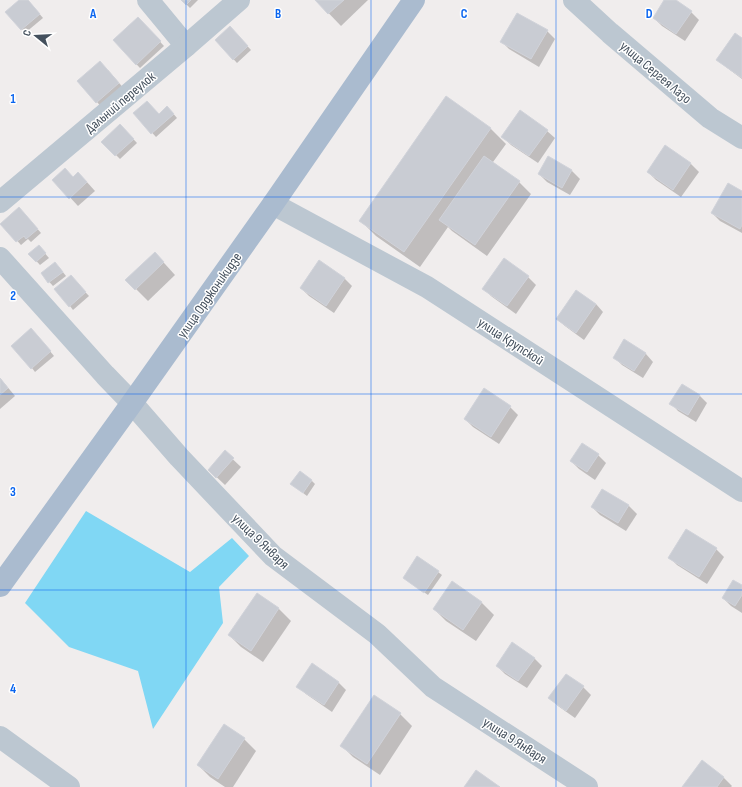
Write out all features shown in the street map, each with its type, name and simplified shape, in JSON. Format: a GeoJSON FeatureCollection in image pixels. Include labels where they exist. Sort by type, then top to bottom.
{"type":"FeatureCollection","features":[{"type":"Feature","properties":{"kind":"main road","name":"улица Орджоникидзе"},"geometry":{"type":"LineString","coordinates":[[0,586],[273,204],[414,0]]}},
{"type":"Feature","properties":{"kind":"street"},"geometry":{"type":"LineString","coordinates":[[148,0],[186,46]]}},
{"type":"Feature","properties":{"kind":"street","name":"Дальний переулок"},"geometry":{"type":"LineString","coordinates":[[0,202],[239,0]]}},
{"type":"Feature","properties":{"kind":"street","name":"улица Сергея Лазо"},"geometry":{"type":"LineString","coordinates":[[574,0],[610,33],[710,118],[742,138]]}},
{"type":"Feature","properties":{"kind":"street","name":"улица Крупской"},"geometry":{"type":"LineString","coordinates":[[273,204],[427,287],[742,491]]}},
{"type":"Feature","properties":{"kind":"street","name":"улица 9 Января"},"geometry":{"type":"LineString","coordinates":[[0,258],[179,457],[273,556],[377,634],[433,687],[587,787]]}},
{"type":"Feature","properties":{"kind":"street"},"geometry":{"type":"LineString","coordinates":[[0,737],[69,787]]}},
{"type":"Feature","properties":{"kind":"water"},"geometry":{"type":"Polygon","coordinates":[[[86,511],[190,572],[232,538],[249,556],[219,587],[223,623],[153,729],[138,671],[69,647],[25,603],[86,511]]]}},
{"type":"Feature","properties":{"kind":"building"},"geometry":{"type":"Polygon","coordinates":[[[19,0],[28,0],[40,14],[21,30],[5,12],[19,0]]]}},
{"type":"Feature","properties":{"kind":"building"},"geometry":{"type":"Polygon","coordinates":[[[181,0],[191,0],[186,5],[181,0]]]}},
{"type":"Feature","properties":{"kind":"building"},"geometry":{"type":"Polygon","coordinates":[[[315,0],[344,0],[328,14],[315,0]]]}},
{"type":"Feature","properties":{"kind":"building"},"geometry":{"type":"Polygon","coordinates":[[[664,0],[676,0],[692,11],[676,34],[653,18],[664,0]]]}},
{"type":"Feature","properties":{"kind":"building"},"geometry":{"type":"Polygon","coordinates":[[[517,13],[548,30],[531,59],[500,42],[517,13]]]}},
{"type":"Feature","properties":{"kind":"building"},"geometry":{"type":"Polygon","coordinates":[[[138,17],[161,41],[136,65],[113,40],[138,17]]]}},
{"type":"Feature","properties":{"kind":"building"},"geometry":{"type":"Polygon","coordinates":[[[230,26],[248,46],[233,60],[215,40],[230,26]]]}},
{"type":"Feature","properties":{"kind":"building"},"geometry":{"type":"Polygon","coordinates":[[[735,33],[742,38],[742,78],[716,60],[735,33]]]}},
{"type":"Feature","properties":{"kind":"building"},"geometry":{"type":"Polygon","coordinates":[[[100,61],[119,83],[96,103],[77,81],[100,61]]]}},
{"type":"Feature","properties":{"kind":"building"},"geometry":{"type":"Polygon","coordinates":[[[446,96],[491,128],[404,252],[359,221],[446,96]]]}},
{"type":"Feature","properties":{"kind":"building"},"geometry":{"type":"Polygon","coordinates":[[[147,101],[159,114],[167,106],[174,114],[151,134],[133,113],[147,101]]]}},
{"type":"Feature","properties":{"kind":"building"},"geometry":{"type":"Polygon","coordinates":[[[520,110],[548,130],[529,156],[501,137],[520,110]]]}},
{"type":"Feature","properties":{"kind":"building"},"geometry":{"type":"Polygon","coordinates":[[[120,124],[134,139],[115,156],[101,142],[120,124]]]}},
{"type":"Feature","properties":{"kind":"building"},"geometry":{"type":"Polygon","coordinates":[[[665,145],[691,163],[673,190],[647,172],[665,145]]]}},
{"type":"Feature","properties":{"kind":"building"},"geometry":{"type":"Polygon","coordinates":[[[484,156],[520,181],[475,245],[439,220],[484,156]]]}},
{"type":"Feature","properties":{"kind":"building"},"geometry":{"type":"Polygon","coordinates":[[[548,156],[572,170],[562,188],[538,174],[548,156]]]}},
{"type":"Feature","properties":{"kind":"building"},"geometry":{"type":"Polygon","coordinates":[[[65,168],[73,177],[78,172],[87,182],[69,199],[52,180],[65,168]]]}},
{"type":"Feature","properties":{"kind":"building"},"geometry":{"type":"Polygon","coordinates":[[[728,183],[742,191],[742,225],[740,229],[711,213],[728,183]]]}},
{"type":"Feature","properties":{"kind":"building"},"geometry":{"type":"Polygon","coordinates":[[[19,207],[38,229],[26,239],[24,236],[16,242],[0,224],[19,207]]]}},
{"type":"Feature","properties":{"kind":"building"},"geometry":{"type":"Polygon","coordinates":[[[39,245],[46,253],[36,262],[28,254],[39,245]]]}},
{"type":"Feature","properties":{"kind":"building"},"geometry":{"type":"Polygon","coordinates":[[[155,252],[164,262],[135,290],[125,280],[155,252]]]}},
{"type":"Feature","properties":{"kind":"building"},"geometry":{"type":"Polygon","coordinates":[[[504,258],[529,276],[507,306],[482,289],[504,258]]]}},
{"type":"Feature","properties":{"kind":"building"},"geometry":{"type":"Polygon","coordinates":[[[319,260],[345,278],[326,306],[300,288],[319,260]]]}},
{"type":"Feature","properties":{"kind":"building"},"geometry":{"type":"Polygon","coordinates":[[[55,262],[63,272],[48,283],[41,273],[55,262]]]}},
{"type":"Feature","properties":{"kind":"building"},"geometry":{"type":"Polygon","coordinates":[[[71,275],[86,292],[69,307],[54,289],[71,275]]]}},
{"type":"Feature","properties":{"kind":"building"},"geometry":{"type":"Polygon","coordinates":[[[576,290],[596,304],[576,333],[556,319],[576,290]]]}},
{"type":"Feature","properties":{"kind":"building"},"geometry":{"type":"Polygon","coordinates":[[[31,328],[51,351],[31,369],[11,346],[31,328]]]}},
{"type":"Feature","properties":{"kind":"building"},"geometry":{"type":"Polygon","coordinates":[[[624,339],[646,353],[634,371],[613,358],[624,339]]]}},
{"type":"Feature","properties":{"kind":"building"},"geometry":{"type":"Polygon","coordinates":[[[0,378],[8,388],[0,395],[0,378]]]}},
{"type":"Feature","properties":{"kind":"building"},"geometry":{"type":"Polygon","coordinates":[[[682,384],[700,395],[688,415],[669,404],[682,384]]]}},
{"type":"Feature","properties":{"kind":"building"},"geometry":{"type":"Polygon","coordinates":[[[484,388],[511,406],[491,437],[464,419],[484,388]]]}},
{"type":"Feature","properties":{"kind":"building"},"geometry":{"type":"Polygon","coordinates":[[[582,443],[599,454],[587,472],[570,461],[582,443]]]}},
{"type":"Feature","properties":{"kind":"building"},"geometry":{"type":"Polygon","coordinates":[[[225,450],[234,458],[216,478],[208,470],[225,450]]]}},
{"type":"Feature","properties":{"kind":"building"},"geometry":{"type":"Polygon","coordinates":[[[300,471],[312,480],[303,493],[290,484],[300,471]]]}},
{"type":"Feature","properties":{"kind":"building"},"geometry":{"type":"Polygon","coordinates":[[[602,489],[629,505],[618,523],[591,507],[602,489]]]}},
{"type":"Feature","properties":{"kind":"building"},"geometry":{"type":"Polygon","coordinates":[[[686,529],[717,548],[699,577],[668,558],[686,529]]]}},
{"type":"Feature","properties":{"kind":"building"},"geometry":{"type":"Polygon","coordinates":[[[417,556],[439,571],[424,593],[403,578],[417,556]]]}},
{"type":"Feature","properties":{"kind":"building"},"geometry":{"type":"Polygon","coordinates":[[[733,580],[742,585],[742,595],[735,606],[722,598],[733,580]]]}},
{"type":"Feature","properties":{"kind":"building"},"geometry":{"type":"Polygon","coordinates":[[[452,581],[482,602],[463,630],[433,609],[452,581]]]}},
{"type":"Feature","properties":{"kind":"building"},"geometry":{"type":"Polygon","coordinates":[[[257,593],[279,608],[251,651],[228,635],[257,593]]]}},
{"type":"Feature","properties":{"kind":"building"},"geometry":{"type":"Polygon","coordinates":[[[512,642],[535,658],[518,681],[496,666],[512,642]]]}},
{"type":"Feature","properties":{"kind":"building"},"geometry":{"type":"Polygon","coordinates":[[[312,663],[339,682],[324,705],[296,687],[312,663]]]}},
{"type":"Feature","properties":{"kind":"building"},"geometry":{"type":"Polygon","coordinates":[[[566,674],[584,686],[566,711],[548,698],[566,674]]]}},
{"type":"Feature","properties":{"kind":"building"},"geometry":{"type":"Polygon","coordinates":[[[374,695],[401,713],[367,764],[340,746],[374,695]]]}},
{"type":"Feature","properties":{"kind":"building"},"geometry":{"type":"Polygon","coordinates":[[[224,724],[245,738],[218,779],[197,765],[224,724]]]}},
{"type":"Feature","properties":{"kind":"building"},"geometry":{"type":"Polygon","coordinates":[[[702,760],[724,777],[717,787],[682,787],[702,760]]]}},
{"type":"Feature","properties":{"kind":"building"},"geometry":{"type":"Polygon","coordinates":[[[476,770],[500,787],[464,787],[476,770]]]}}]}
